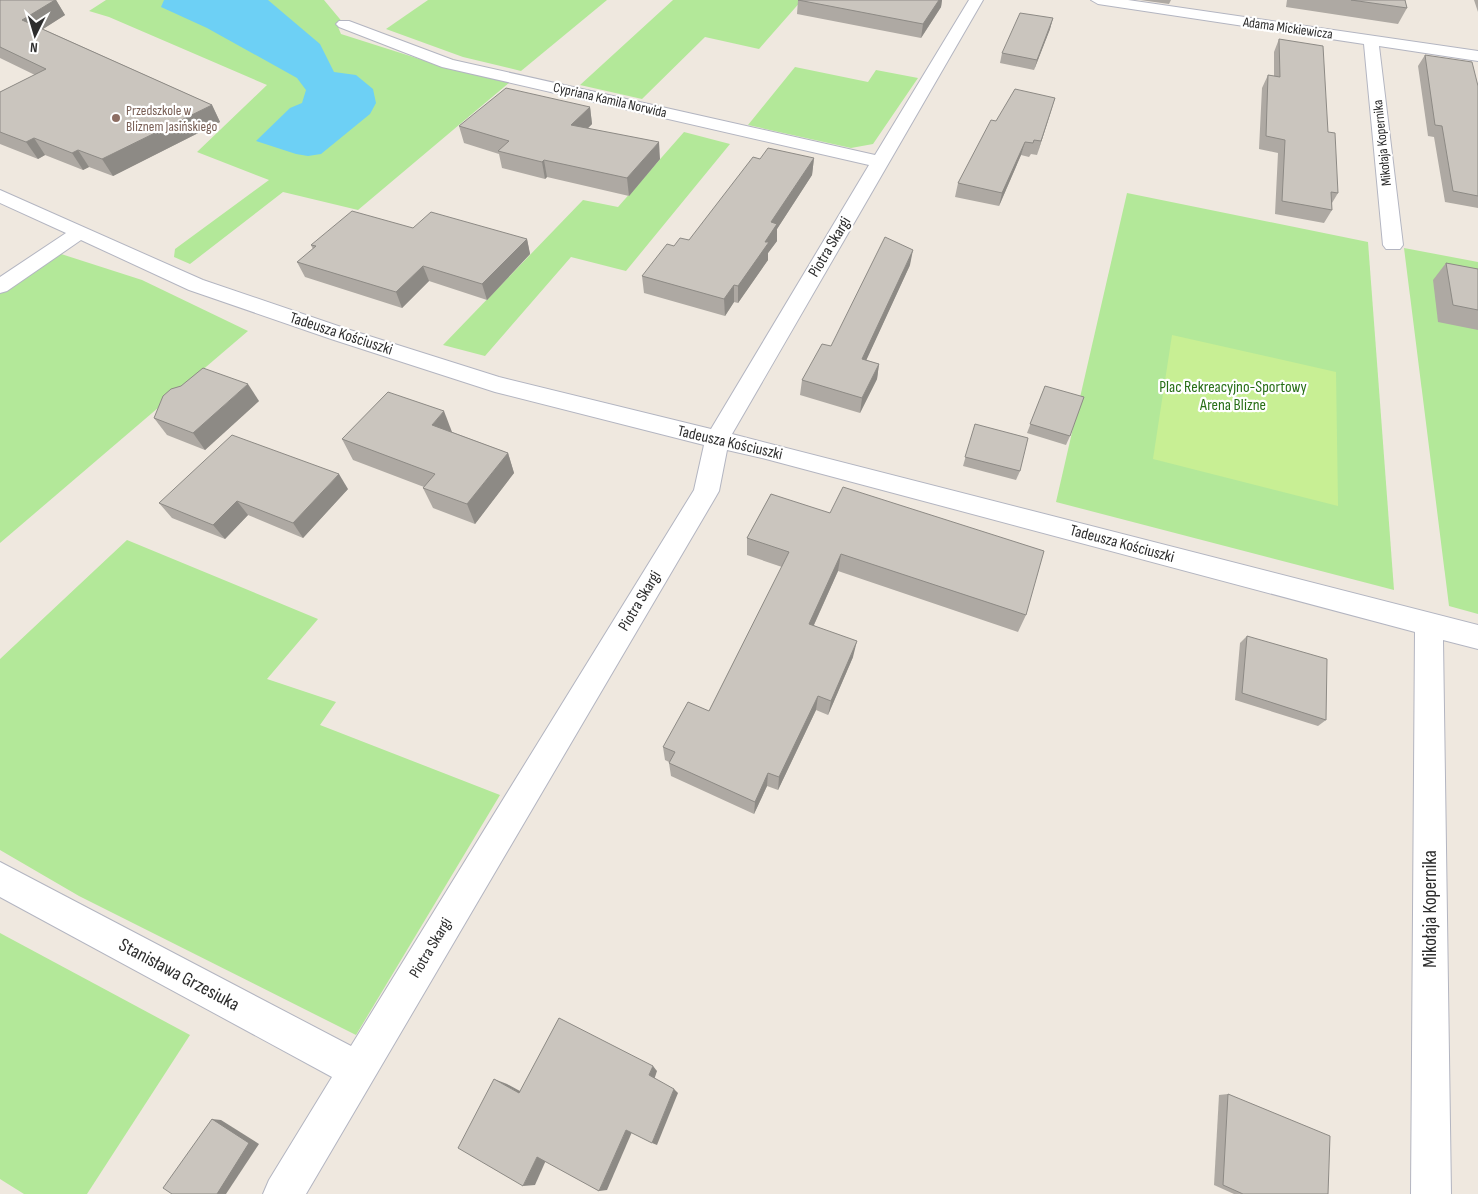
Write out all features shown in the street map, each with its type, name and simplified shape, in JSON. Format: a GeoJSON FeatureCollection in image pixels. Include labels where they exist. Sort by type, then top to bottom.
{"type":"FeatureCollection","features":[{"type":"Feature","properties":{"kind":"street","name":"Piotra Skargi"},"geometry":{"type":"LineString","coordinates":[[284,1194],[706,491],[717,439],[976,0]]}},
{"type":"Feature","properties":{"kind":"street","name":"Adama Mickiewicza"},"geometry":{"type":"LineString","coordinates":[[1098,0],[1478,56]]}},
{"type":"Feature","properties":{"kind":"street","name":"Cypriana Kamila Norwida"},"geometry":{"type":"LineString","coordinates":[[344,24],[448,64],[880,162]]}},
{"type":"Feature","properties":{"kind":"street","name":"Mikołaja Kopernika"},"geometry":{"type":"LineString","coordinates":[[1372,40],[1393,245]]}},
{"type":"Feature","properties":{"kind":"street","name":"Tadeusza Kościuszki"},"geometry":{"type":"LineString","coordinates":[[0,196],[196,284],[339,334],[496,384],[677,432],[717,439],[1478,637]]}},
{"type":"Feature","properties":{"kind":"street"},"geometry":{"type":"LineString","coordinates":[[0,286],[79,233]]}},
{"type":"Feature","properties":{"kind":"street","name":"Mikołaja Kopernika"},"geometry":{"type":"LineString","coordinates":[[1429,624],[1431,1194]]}},
{"type":"Feature","properties":{"kind":"street","name":"Stanisława Grzesiuka"},"geometry":{"type":"LineString","coordinates":[[0,879],[358,1070]]}},
{"type":"Feature","properties":{"kind":"green space"},"geometry":{"type":"Polygon","coordinates":[[[106,0],[324,0],[344,24],[338,27],[341,34],[451,69],[510,82],[358,210],[283,192],[190,264],[174,257],[175,249],[269,180],[197,152],[267,85],[109,17],[89,11],[106,0]]]}},
{"type":"Feature","properties":{"kind":"green space"},"geometry":{"type":"Polygon","coordinates":[[[428,0],[607,0],[521,71],[463,57],[386,29],[428,0]]]}},
{"type":"Feature","properties":{"kind":"green space"},"geometry":{"type":"Polygon","coordinates":[[[673,0],[802,0],[759,49],[705,37],[642,99],[580,85],[673,0]]]}},
{"type":"Feature","properties":{"kind":"green space"},"geometry":{"type":"Polygon","coordinates":[[[795,67],[868,82],[876,70],[918,78],[873,144],[851,148],[748,125],[795,67]]]}},
{"type":"Feature","properties":{"kind":"green space"},"geometry":{"type":"Polygon","coordinates":[[[684,132],[730,144],[626,271],[571,257],[485,356],[443,345],[583,200],[618,207],[684,132]]]}},
{"type":"Feature","properties":{"kind":"green space","name":"Plac Rekreacyjno-Sportowy Arena Blizne"},"geometry":{"type":"Polygon","coordinates":[[[1127,193],[1368,242],[1394,590],[1056,502],[1127,193]]]}},
{"type":"Feature","properties":{"kind":"green space"},"geometry":{"type":"Polygon","coordinates":[[[1404,248],[1478,262],[1478,614],[1449,606],[1404,248]]]}},
{"type":"Feature","properties":{"kind":"green space"},"geometry":{"type":"Polygon","coordinates":[[[58,253],[142,280],[248,331],[0,543],[0,292],[58,253]]]}},
{"type":"Feature","properties":{"kind":"green space"},"geometry":{"type":"Polygon","coordinates":[[[1172,335],[1336,372],[1338,506],[1153,459],[1172,335]]]}},
{"type":"Feature","properties":{"kind":"green space"},"geometry":{"type":"Polygon","coordinates":[[[127,540],[318,619],[267,679],[336,702],[320,725],[500,795],[356,1035],[79,896],[0,850],[0,659],[127,540]]]}},
{"type":"Feature","properties":{"kind":"green space"},"geometry":{"type":"Polygon","coordinates":[[[0,933],[190,1035],[87,1194],[24,1194],[0,1179],[0,933]]]}},
{"type":"Feature","properties":{"kind":"water"},"geometry":{"type":"Polygon","coordinates":[[[164,0],[268,0],[320,44],[334,72],[356,75],[373,89],[376,103],[370,114],[321,154],[308,156],[296,154],[256,141],[290,108],[302,103],[306,90],[297,78],[207,28],[161,7],[164,0]]]}},
{"type":"Feature","properties":{"kind":"building"},"geometry":{"type":"Polygon","coordinates":[[[0,0],[55,0],[22,20],[212,105],[102,159],[78,150],[72,153],[34,138],[26,142],[0,132],[0,92],[46,69],[0,47],[0,0]]]}},
{"type":"Feature","properties":{"kind":"building"},"geometry":{"type":"Polygon","coordinates":[[[798,0],[939,0],[923,24],[798,0]]]}},
{"type":"Feature","properties":{"kind":"building"},"geometry":{"type":"Polygon","coordinates":[[[1351,0],[1405,0],[1407,8],[1351,0]]]}},
{"type":"Feature","properties":{"kind":"building"},"geometry":{"type":"Polygon","coordinates":[[[1020,13],[1053,18],[1037,60],[1002,53],[1020,13]]]}},
{"type":"Feature","properties":{"kind":"building"},"geometry":{"type":"Polygon","coordinates":[[[1279,39],[1323,46],[1328,132],[1335,133],[1338,193],[1331,192],[1332,210],[1282,201],[1285,140],[1266,136],[1268,75],[1280,77],[1279,39]]]}},
{"type":"Feature","properties":{"kind":"building"},"geometry":{"type":"Polygon","coordinates":[[[1425,55],[1472,62],[1478,86],[1478,196],[1453,191],[1442,126],[1435,125],[1425,55]]]}},
{"type":"Feature","properties":{"kind":"building"},"geometry":{"type":"Polygon","coordinates":[[[506,88],[590,107],[571,125],[659,142],[627,178],[544,160],[542,162],[498,151],[509,141],[459,126],[506,88]]]}},
{"type":"Feature","properties":{"kind":"building"},"geometry":{"type":"Polygon","coordinates":[[[1015,89],[1055,98],[1041,141],[1025,142],[1002,193],[958,183],[991,120],[996,121],[1015,89]]]}},
{"type":"Feature","properties":{"kind":"building"},"geometry":{"type":"Polygon","coordinates":[[[768,148],[814,158],[771,222],[777,224],[765,242],[769,242],[738,286],[734,285],[724,299],[642,276],[667,244],[674,246],[680,238],[689,240],[753,157],[760,159],[768,148]]]}},
{"type":"Feature","properties":{"kind":"building"},"geometry":{"type":"Polygon","coordinates":[[[352,211],[413,228],[431,212],[527,239],[482,284],[423,266],[396,292],[297,262],[316,246],[311,245],[352,211]]]}},
{"type":"Feature","properties":{"kind":"building"},"geometry":{"type":"Polygon","coordinates":[[[885,237],[913,250],[862,359],[879,364],[862,398],[802,380],[822,344],[831,346],[885,237]]]}},
{"type":"Feature","properties":{"kind":"building"},"geometry":{"type":"Polygon","coordinates":[[[1446,263],[1478,269],[1478,310],[1453,305],[1446,263]]]}},
{"type":"Feature","properties":{"kind":"building"},"geometry":{"type":"Polygon","coordinates":[[[203,368],[248,384],[193,433],[154,418],[163,396],[171,389],[181,386],[203,368]]]}},
{"type":"Feature","properties":{"kind":"building"},"geometry":{"type":"Polygon","coordinates":[[[1045,386],[1084,397],[1070,436],[1030,424],[1045,386]]]}},
{"type":"Feature","properties":{"kind":"building"},"geometry":{"type":"Polygon","coordinates":[[[388,392],[444,411],[432,425],[508,453],[467,504],[423,488],[435,474],[342,439],[388,392]]]}},
{"type":"Feature","properties":{"kind":"building"},"geometry":{"type":"Polygon","coordinates":[[[975,424],[1028,438],[1020,471],[965,457],[975,424]]]}},
{"type":"Feature","properties":{"kind":"building"},"geometry":{"type":"Polygon","coordinates":[[[232,435],[339,474],[293,523],[237,501],[213,525],[159,503],[232,435]]]}},
{"type":"Feature","properties":{"kind":"building"},"geometry":{"type":"Polygon","coordinates":[[[843,487],[1044,551],[1026,615],[841,554],[809,624],[857,641],[831,701],[818,696],[779,777],[768,773],[755,802],[669,763],[675,752],[663,747],[688,702],[709,711],[789,552],[747,538],[771,494],[830,513],[843,487]]]}},
{"type":"Feature","properties":{"kind":"building"},"geometry":{"type":"Polygon","coordinates":[[[1247,636],[1327,659],[1326,720],[1242,693],[1247,636]]]}},
{"type":"Feature","properties":{"kind":"building"},"geometry":{"type":"Polygon","coordinates":[[[559,1018],[653,1066],[649,1075],[674,1089],[652,1143],[626,1130],[599,1191],[537,1157],[523,1186],[458,1148],[494,1079],[519,1093],[559,1018]]]}},
{"type":"Feature","properties":{"kind":"building"},"geometry":{"type":"Polygon","coordinates":[[[1228,1094],[1330,1136],[1328,1194],[1243,1194],[1223,1185],[1228,1094]]]}},
{"type":"Feature","properties":{"kind":"building"},"geometry":{"type":"Polygon","coordinates":[[[212,1119],[249,1143],[217,1194],[172,1194],[163,1188],[212,1119]]]}},
{"type":"Feature","properties":{"kind":"place","name":"Przedszkole w Bliznem Jasińskiego"},"geometry":{"type":"Point","coordinates":[116,118]}}]}
